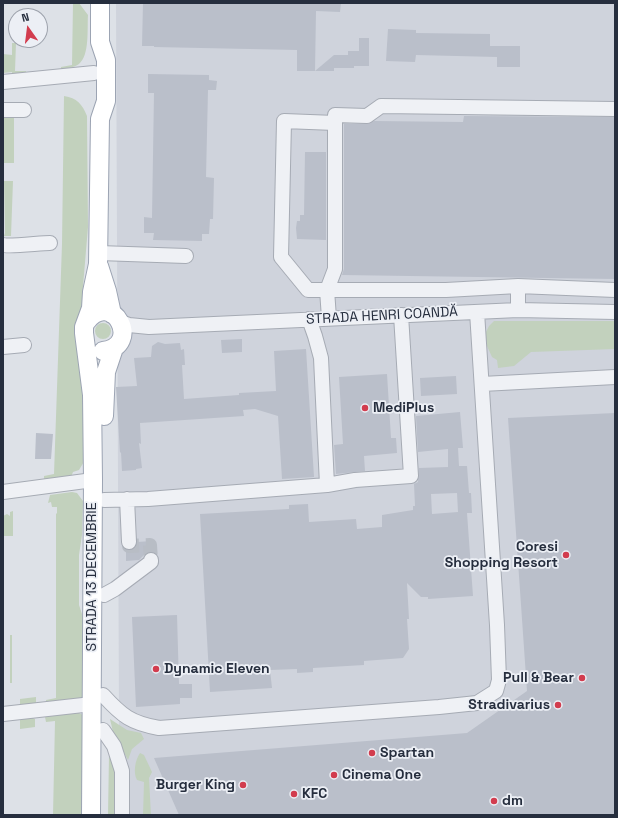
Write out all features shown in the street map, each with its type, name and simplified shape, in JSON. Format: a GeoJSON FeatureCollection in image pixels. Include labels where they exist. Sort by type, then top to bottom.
{"type":"FeatureCollection","features":[{"type":"Feature","properties":{"kind":"main road","name":"STRADA 13 DECEMBRIE"},"geometry":{"type":"LineString","coordinates":[[100,3],[100,42],[106,60],[106,101],[100,119],[98,259],[92,292],[91,308],[86,330],[92,395],[97,700],[103,730],[102,815]]}},
{"type":"Feature","properties":{"kind":"main road","name":"STRADA 13 DECEMBRIE"},"geometry":{"type":"LineString","coordinates":[[100,42],[94,58],[94,101],[100,119]]}},
{"type":"Feature","properties":{"kind":"main road","name":"STRADA 13 DECEMBRIE"},"geometry":{"type":"LineString","coordinates":[[91,815],[104,595],[104,390],[106,372],[117,330],[98,259]]}},
{"type":"Feature","properties":{"kind":"main road"},"geometry":{"type":"LineString","coordinates":[[99,312],[108,312],[117,330],[108,350],[98,350],[88,344],[86,330],[91,316],[99,312]]}},
{"type":"Feature","properties":{"kind":"street"},"geometry":{"type":"LineString","coordinates":[[3,82],[94,73]]}},
{"type":"Feature","properties":{"kind":"street"},"geometry":{"type":"LineString","coordinates":[[329,318],[327,290],[335,269],[335,115],[367,116],[381,106],[615,109]]}},
{"type":"Feature","properties":{"kind":"street"},"geometry":{"type":"LineString","coordinates":[[3,110],[24,110]]}},
{"type":"Feature","properties":{"kind":"street"},"geometry":{"type":"LineString","coordinates":[[335,123],[284,121],[281,257],[308,290],[446,290],[518,286],[615,290]]}},
{"type":"Feature","properties":{"kind":"street"},"geometry":{"type":"LineString","coordinates":[[3,244],[6,246],[50,242]]}},
{"type":"Feature","properties":{"kind":"street"},"geometry":{"type":"LineString","coordinates":[[98,259],[186,256]]}},
{"type":"Feature","properties":{"kind":"street"},"geometry":{"type":"LineString","coordinates":[[518,286],[518,310]]}},
{"type":"Feature","properties":{"kind":"street"},"geometry":{"type":"LineString","coordinates":[[446,290],[447,313]]}},
{"type":"Feature","properties":{"kind":"street","name":"STRADA HENRI COANDĂ"},"geometry":{"type":"LineString","coordinates":[[117,330],[136,334],[149,328],[329,318],[518,310],[615,312]]}},
{"type":"Feature","properties":{"kind":"street"},"geometry":{"type":"LineString","coordinates":[[3,714],[97,700],[139,723],[159,728],[477,703],[496,691],[499,680],[497,625],[477,312]]}},
{"type":"Feature","properties":{"kind":"street"},"geometry":{"type":"LineString","coordinates":[[104,500],[327,485],[355,480],[411,476],[401,315]]}},
{"type":"Feature","properties":{"kind":"street"},"geometry":{"type":"LineString","coordinates":[[309,319],[316,336],[321,358],[327,485]]}},
{"type":"Feature","properties":{"kind":"street"},"geometry":{"type":"LineString","coordinates":[[3,347],[24,345]]}},
{"type":"Feature","properties":{"kind":"street"},"geometry":{"type":"LineString","coordinates":[[482,384],[615,377]]}},
{"type":"Feature","properties":{"kind":"street"},"geometry":{"type":"LineString","coordinates":[[3,492],[93,480]]}},
{"type":"Feature","properties":{"kind":"street"},"geometry":{"type":"LineString","coordinates":[[127,499],[129,542]]}},
{"type":"Feature","properties":{"kind":"street"},"geometry":{"type":"LineString","coordinates":[[104,595],[115,589],[151,562],[151,560]]}},
{"type":"Feature","properties":{"kind":"street"},"geometry":{"type":"LineString","coordinates":[[103,730],[114,746],[122,771],[122,815]]}},
{"type":"Feature","properties":{"kind":"shaded area"},"geometry":{"type":"Polygon","coordinates":[[[116,3],[615,3],[615,815],[117,815],[119,717],[116,3]]]}},
{"type":"Feature","properties":{"kind":"green space"},"geometry":{"type":"Polygon","coordinates":[[[73,3],[79,3],[88,15],[88,34],[85,54],[83,60],[79,64],[73,67],[61,69],[61,67],[72,65],[73,3]]]}},
{"type":"Feature","properties":{"kind":"green space"},"geometry":{"type":"Polygon","coordinates":[[[12,48],[16,48],[15,71],[26,71],[26,73],[12,75],[12,72],[3,73],[3,54],[12,55],[12,48]]]}},
{"type":"Feature","properties":{"kind":"green space"},"geometry":{"type":"Polygon","coordinates":[[[64,96],[76,100],[83,108],[87,116],[88,227],[82,298],[81,351],[85,460],[79,470],[73,472],[71,477],[44,481],[44,476],[54,474],[62,244],[64,96]]]}},
{"type":"Feature","properties":{"kind":"green space"},"geometry":{"type":"Polygon","coordinates":[[[3,113],[14,114],[14,163],[4,163],[3,113]]]}},
{"type":"Feature","properties":{"kind":"green space"},"geometry":{"type":"Polygon","coordinates":[[[4,181],[13,181],[11,236],[4,236],[4,181]]]}},
{"type":"Feature","properties":{"kind":"green space"},"geometry":{"type":"Polygon","coordinates":[[[494,321],[615,321],[615,349],[531,352],[514,366],[498,368],[497,360],[492,357],[487,346],[485,334],[489,326],[494,321]]]}},
{"type":"Feature","properties":{"kind":"green space"},"geometry":{"type":"Polygon","coordinates":[[[100,323],[106,323],[111,328],[109,337],[106,339],[100,339],[95,334],[95,328],[100,323]]]}},
{"type":"Feature","properties":{"kind":"green space"},"geometry":{"type":"Polygon","coordinates":[[[72,492],[77,493],[83,501],[82,535],[79,555],[79,605],[86,626],[83,697],[79,700],[46,704],[46,700],[56,698],[57,507],[52,507],[51,502],[48,503],[50,495],[72,492]]]}},
{"type":"Feature","properties":{"kind":"green space"},"geometry":{"type":"Polygon","coordinates":[[[13,511],[13,536],[4,536],[3,516],[7,514],[10,516],[10,512],[13,511]]]}},
{"type":"Feature","properties":{"kind":"green space"},"geometry":{"type":"Polygon","coordinates":[[[10,635],[12,635],[12,683],[10,683],[10,635]]]}},
{"type":"Feature","properties":{"kind":"green space"},"geometry":{"type":"Polygon","coordinates":[[[36,697],[36,704],[20,706],[20,699],[36,697]]]}},
{"type":"Feature","properties":{"kind":"green space"},"geometry":{"type":"Polygon","coordinates":[[[79,713],[83,715],[85,815],[53,815],[55,721],[46,722],[45,717],[48,715],[79,713]]]}},
{"type":"Feature","properties":{"kind":"green space"},"geometry":{"type":"Polygon","coordinates":[[[31,717],[35,719],[35,727],[20,729],[20,719],[31,717]]]}},
{"type":"Feature","properties":{"kind":"green space"},"geometry":{"type":"Polygon","coordinates":[[[110,719],[127,730],[141,733],[144,739],[132,749],[128,760],[113,732],[110,719]]]}},
{"type":"Feature","properties":{"kind":"green space"},"geometry":{"type":"Polygon","coordinates":[[[140,753],[144,755],[152,772],[149,778],[151,815],[143,815],[144,782],[137,780],[135,774],[136,763],[140,753]]]}},
{"type":"Feature","properties":{"kind":"green space"},"geometry":{"type":"Polygon","coordinates":[[[109,755],[116,773],[115,815],[108,815],[109,755]]]}},
{"type":"Feature","properties":{"kind":"building"},"geometry":{"type":"Polygon","coordinates":[[[143,3],[341,3],[340,12],[316,11],[315,71],[297,71],[297,50],[142,46],[143,3]]]}},
{"type":"Feature","properties":{"kind":"building"},"geometry":{"type":"Polygon","coordinates":[[[388,29],[416,30],[416,33],[490,34],[490,46],[520,46],[520,67],[497,67],[497,57],[416,55],[415,62],[386,61],[388,29]]]}},
{"type":"Feature","properties":{"kind":"building"},"geometry":{"type":"Polygon","coordinates":[[[359,38],[369,38],[369,66],[334,68],[334,71],[315,71],[334,55],[348,55],[348,51],[359,51],[359,38]]]}},
{"type":"Feature","properties":{"kind":"building"},"geometry":{"type":"Polygon","coordinates":[[[148,74],[209,75],[209,80],[217,81],[216,90],[208,90],[206,177],[214,178],[213,219],[210,219],[209,234],[202,234],[202,241],[153,240],[154,233],[144,233],[144,217],[152,218],[154,93],[148,93],[148,74]]]}},
{"type":"Feature","properties":{"kind":"building"},"geometry":{"type":"Polygon","coordinates":[[[464,116],[615,117],[615,279],[342,275],[344,269],[344,124],[367,124],[374,121],[463,122],[464,116]]]}},
{"type":"Feature","properties":{"kind":"building"},"geometry":{"type":"Polygon","coordinates":[[[305,152],[326,152],[326,240],[297,239],[297,221],[300,221],[300,215],[304,215],[305,152]]]}},
{"type":"Feature","properties":{"kind":"building"},"geometry":{"type":"Polygon","coordinates":[[[242,339],[242,352],[222,353],[221,340],[242,339]]]}},
{"type":"Feature","properties":{"kind":"building"},"geometry":{"type":"Polygon","coordinates":[[[158,342],[165,344],[180,343],[181,350],[184,349],[185,365],[182,365],[184,399],[239,395],[239,393],[276,391],[274,351],[306,349],[314,477],[282,479],[278,416],[255,409],[243,410],[244,416],[140,423],[141,444],[139,443],[142,468],[122,471],[116,387],[137,386],[134,358],[151,357],[152,346],[158,342]]]}},
{"type":"Feature","properties":{"kind":"building","name":"MediPlus"},"geometry":{"type":"Polygon","coordinates":[[[387,374],[391,438],[396,438],[397,453],[364,456],[365,471],[336,474],[334,445],[343,444],[339,377],[387,374]]]}},
{"type":"Feature","properties":{"kind":"building"},"geometry":{"type":"Polygon","coordinates":[[[456,376],[457,394],[421,396],[420,378],[456,376]]]}},
{"type":"Feature","properties":{"kind":"building"},"geometry":{"type":"Polygon","coordinates":[[[460,412],[463,448],[458,448],[459,466],[467,466],[469,493],[471,493],[472,513],[467,513],[473,596],[428,599],[428,597],[421,597],[407,583],[409,649],[403,658],[364,661],[364,665],[313,668],[313,672],[297,673],[297,669],[270,670],[272,688],[210,692],[200,514],[289,509],[289,505],[308,504],[309,522],[356,519],[357,529],[382,527],[382,515],[413,510],[413,506],[415,506],[414,484],[418,482],[419,468],[448,467],[448,449],[418,452],[416,416],[460,412]],[[457,493],[431,494],[432,514],[458,512],[457,493]]]}},
{"type":"Feature","properties":{"kind":"building","name":"Coresi Shopping Resort"},"geometry":{"type":"Polygon","coordinates":[[[615,413],[615,815],[179,815],[154,758],[467,733],[527,691],[508,418],[615,413]]]}},
{"type":"Feature","properties":{"kind":"building"},"geometry":{"type":"Polygon","coordinates":[[[36,433],[53,434],[51,459],[35,459],[36,433]]]}},
{"type":"Feature","properties":{"kind":"building"},"geometry":{"type":"Polygon","coordinates":[[[152,541],[153,552],[146,553],[139,560],[126,561],[126,550],[134,549],[137,542],[152,541]]]}},
{"type":"Feature","properties":{"kind":"building","name":"Dynamic Eleven"},"geometry":{"type":"Polygon","coordinates":[[[177,615],[179,684],[192,684],[192,698],[180,698],[180,704],[136,707],[132,617],[177,615]]]}},
{"type":"Feature","properties":{"kind":"tunnel"},"geometry":{"type":"LineString","coordinates":[[129,542],[129,546],[150,545],[151,560]]}},
{"type":"Feature","properties":{"kind":"place","name":"MediPlus"},"geometry":{"type":"Point","coordinates":[365,408]}},
{"type":"Feature","properties":{"kind":"place","name":"Coresi Shopping Resort"},"geometry":{"type":"Point","coordinates":[566,555]}},
{"type":"Feature","properties":{"kind":"place","name":"Dynamic Eleven"},"geometry":{"type":"Point","coordinates":[156,669]}},
{"type":"Feature","properties":{"kind":"place","name":"Pull & Bear"},"geometry":{"type":"Point","coordinates":[582,678]}},
{"type":"Feature","properties":{"kind":"place","name":"Stradivarius"},"geometry":{"type":"Point","coordinates":[558,705]}},
{"type":"Feature","properties":{"kind":"place","name":"Spartan"},"geometry":{"type":"Point","coordinates":[372,753]}},
{"type":"Feature","properties":{"kind":"place","name":"Cinema One"},"geometry":{"type":"Point","coordinates":[334,775]}},
{"type":"Feature","properties":{"kind":"place","name":"Burger King"},"geometry":{"type":"Point","coordinates":[243,785]}},
{"type":"Feature","properties":{"kind":"place","name":"KFC"},"geometry":{"type":"Point","coordinates":[294,794]}},
{"type":"Feature","properties":{"kind":"place","name":"dm"},"geometry":{"type":"Point","coordinates":[494,801]}}]}
